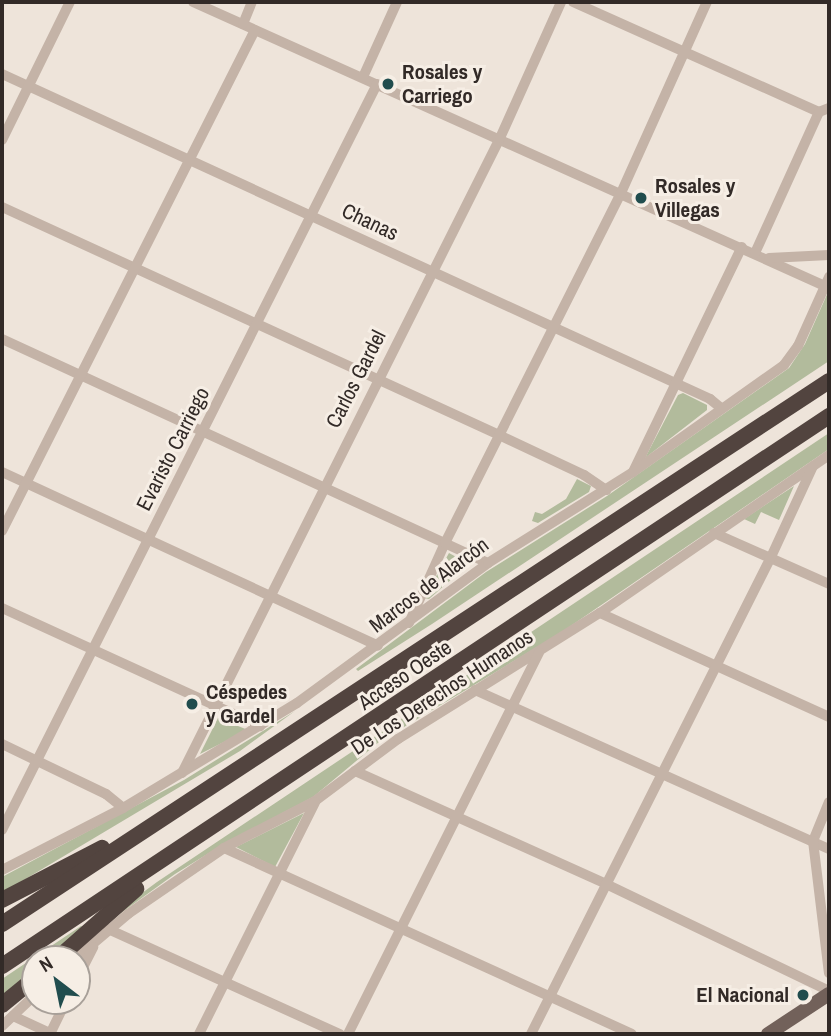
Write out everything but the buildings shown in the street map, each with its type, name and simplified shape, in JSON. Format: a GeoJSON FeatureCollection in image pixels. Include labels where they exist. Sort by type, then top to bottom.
{"type":"FeatureCollection","features":[{"type":"Feature","properties":{"kind":"highway","name":"Acceso Oeste"},"geometry":{"type":"LineString","coordinates":[[2,925],[829,382]]}},
{"type":"Feature","properties":{"kind":"highway","name":"Acceso Oeste"},"geometry":{"type":"LineString","coordinates":[[2,966],[829,416]]}},
{"type":"Feature","properties":{"kind":"highway"},"geometry":{"type":"LineString","coordinates":[[2,900],[155,823]]}},
{"type":"Feature","properties":{"kind":"highway"},"geometry":{"type":"LineString","coordinates":[[73,945],[177,852]]}},
{"type":"Feature","properties":{"kind":"highway"},"geometry":{"type":"LineString","coordinates":[[7,1011],[21,994]]}},
{"type":"Feature","properties":{"kind":"main road"},"geometry":{"type":"LineString","coordinates":[[768,1034],[829,993]]}},
{"type":"Feature","properties":{"kind":"street"},"geometry":{"type":"LineString","coordinates":[[2,140],[70,2]]}},
{"type":"Feature","properties":{"kind":"street"},"geometry":{"type":"LineString","coordinates":[[193,2],[755,253],[827,281]]}},
{"type":"Feature","properties":{"kind":"street"},"geometry":{"type":"LineString","coordinates":[[243,24],[252,2]]}},
{"type":"Feature","properties":{"kind":"street"},"geometry":{"type":"LineString","coordinates":[[363,77],[397,2]]}},
{"type":"Feature","properties":{"kind":"street","name":"Carlos Gardel"},"geometry":{"type":"LineString","coordinates":[[182,773],[323,486],[500,138],[561,2]]}},
{"type":"Feature","properties":{"kind":"street"},"geometry":{"type":"LineString","coordinates":[[573,2],[824,110],[755,253]]}},
{"type":"Feature","properties":{"kind":"street"},"geometry":{"type":"LineString","coordinates":[[409,623],[445,543],[621,193],[707,2]]}},
{"type":"Feature","properties":{"kind":"street"},"geometry":{"type":"LineString","coordinates":[[2,531],[255,30]]}},
{"type":"Feature","properties":{"kind":"street","name":"Chanas"},"geometry":{"type":"LineString","coordinates":[[2,74],[676,384],[720,408]]}},
{"type":"Feature","properties":{"kind":"street","name":"Evaristo Carriego"},"geometry":{"type":"LineString","coordinates":[[2,830],[377,84]]}},
{"type":"Feature","properties":{"kind":"street"},"geometry":{"type":"LineString","coordinates":[[2,207],[499,435],[584,475],[606,490]]}},
{"type":"Feature","properties":{"kind":"street"},"geometry":{"type":"LineString","coordinates":[[633,472],[742,247]]}},
{"type":"Feature","properties":{"kind":"street"},"geometry":{"type":"LineString","coordinates":[[767,258],[829,255]]}},
{"type":"Feature","properties":{"kind":"street","name":"Marcos de Alarcón"},"geometry":{"type":"LineString","coordinates":[[2,870],[123,808],[260,726],[378,646],[488,563],[633,472],[789,361],[827,281]]}},
{"type":"Feature","properties":{"kind":"street"},"geometry":{"type":"LineString","coordinates":[[2,339],[488,563]]}},
{"type":"Feature","properties":{"kind":"street","name":"De Los Derechos Humanos"},"geometry":{"type":"LineString","coordinates":[[90,945],[108,929],[224,848],[315,801],[398,739],[600,613],[829,455]]}},
{"type":"Feature","properties":{"kind":"street"},"geometry":{"type":"LineString","coordinates":[[531,1034],[771,557],[814,464]]}},
{"type":"Feature","properties":{"kind":"street"},"geometry":{"type":"LineString","coordinates":[[2,472],[378,646]]}},
{"type":"Feature","properties":{"kind":"street"},"geometry":{"type":"LineString","coordinates":[[713,533],[829,584]]}},
{"type":"Feature","properties":{"kind":"street"},"geometry":{"type":"LineString","coordinates":[[2,608],[260,726]]}},
{"type":"Feature","properties":{"kind":"street"},"geometry":{"type":"LineString","coordinates":[[600,613],[829,717]]}},
{"type":"Feature","properties":{"kind":"street"},"geometry":{"type":"LineString","coordinates":[[348,1034],[539,652]]}},
{"type":"Feature","properties":{"kind":"street"},"geometry":{"type":"LineString","coordinates":[[475,690],[829,849]]}},
{"type":"Feature","properties":{"kind":"street"},"geometry":{"type":"LineString","coordinates":[[2,744],[106,794],[123,808]]}},
{"type":"Feature","properties":{"kind":"street"},"geometry":{"type":"LineString","coordinates":[[355,771],[606,884],[829,993]]}},
{"type":"Feature","properties":{"kind":"street"},"geometry":{"type":"LineString","coordinates":[[199,1034],[315,801]]}},
{"type":"Feature","properties":{"kind":"street"},"geometry":{"type":"LineString","coordinates":[[829,802],[813,841],[829,973]]}},
{"type":"Feature","properties":{"kind":"street"},"geometry":{"type":"LineString","coordinates":[[224,848],[632,1034]]}},
{"type":"Feature","properties":{"kind":"street"},"geometry":{"type":"LineString","coordinates":[[108,929],[340,1034]]}},
{"type":"Feature","properties":{"kind":"street"},"geometry":{"type":"LineString","coordinates":[[91,950],[96,940]]}},
{"type":"Feature","properties":{"kind":"street"},"geometry":{"type":"LineString","coordinates":[[2,1026],[7,1011],[51,1034],[60,1015]]}},
{"type":"Feature","properties":{"kind":"green space"},"geometry":{"type":"Polygon","coordinates":[[[829,290],[829,361],[432,624],[358,671],[356,669],[486,572],[607,496],[789,368],[805,344],[829,290]]]}},
{"type":"Feature","properties":{"kind":"green space"},"geometry":{"type":"Polygon","coordinates":[[[683,393],[707,405],[707,410],[645,458],[678,395],[683,393]]]}},
{"type":"Feature","properties":{"kind":"green space"},"geometry":{"type":"Polygon","coordinates":[[[829,433],[829,449],[559,634],[379,742],[313,797],[222,845],[175,874],[81,945],[111,916],[157,882],[829,433]]]}},
{"type":"Feature","properties":{"kind":"green space"},"geometry":{"type":"Polygon","coordinates":[[[577,479],[591,486],[589,492],[538,523],[532,521],[535,512],[542,514],[566,499],[577,479]]]}},
{"type":"Feature","properties":{"kind":"green space"},"geometry":{"type":"Polygon","coordinates":[[[794,486],[779,520],[761,512],[755,524],[744,519],[794,486]]]}},
{"type":"Feature","properties":{"kind":"green space"},"geometry":{"type":"Polygon","coordinates":[[[449,553],[469,564],[429,599],[424,598],[449,553]]]}},
{"type":"Feature","properties":{"kind":"green space"},"geometry":{"type":"Polygon","coordinates":[[[295,711],[240,751],[2,893],[2,877],[184,780],[295,711]]]}},
{"type":"Feature","properties":{"kind":"green space"},"geometry":{"type":"Polygon","coordinates":[[[218,718],[248,730],[200,754],[218,718]]]}},
{"type":"Feature","properties":{"kind":"green space"},"geometry":{"type":"Polygon","coordinates":[[[304,813],[275,867],[236,847],[304,813]]]}},
{"type":"Feature","properties":{"kind":"green space"},"geometry":{"type":"Polygon","coordinates":[[[81,926],[83,927],[63,945],[53,945],[81,926]]]}},
{"type":"Feature","properties":{"kind":"green space"},"geometry":{"type":"Polygon","coordinates":[[[21,966],[21,981],[2,998],[2,979],[21,966]]]}},
{"type":"Feature","properties":{"kind":"place","name":"Rosales y Carriego"},"geometry":{"type":"Point","coordinates":[388,84]}},
{"type":"Feature","properties":{"kind":"place","name":"Rosales y Villegas"},"geometry":{"type":"Point","coordinates":[641,198]}},
{"type":"Feature","properties":{"kind":"place","name":"Céspedes y Gardel"},"geometry":{"type":"Point","coordinates":[192,704]}},
{"type":"Feature","properties":{"kind":"place","name":"El Nacional"},"geometry":{"type":"Point","coordinates":[803,995]}}]}
